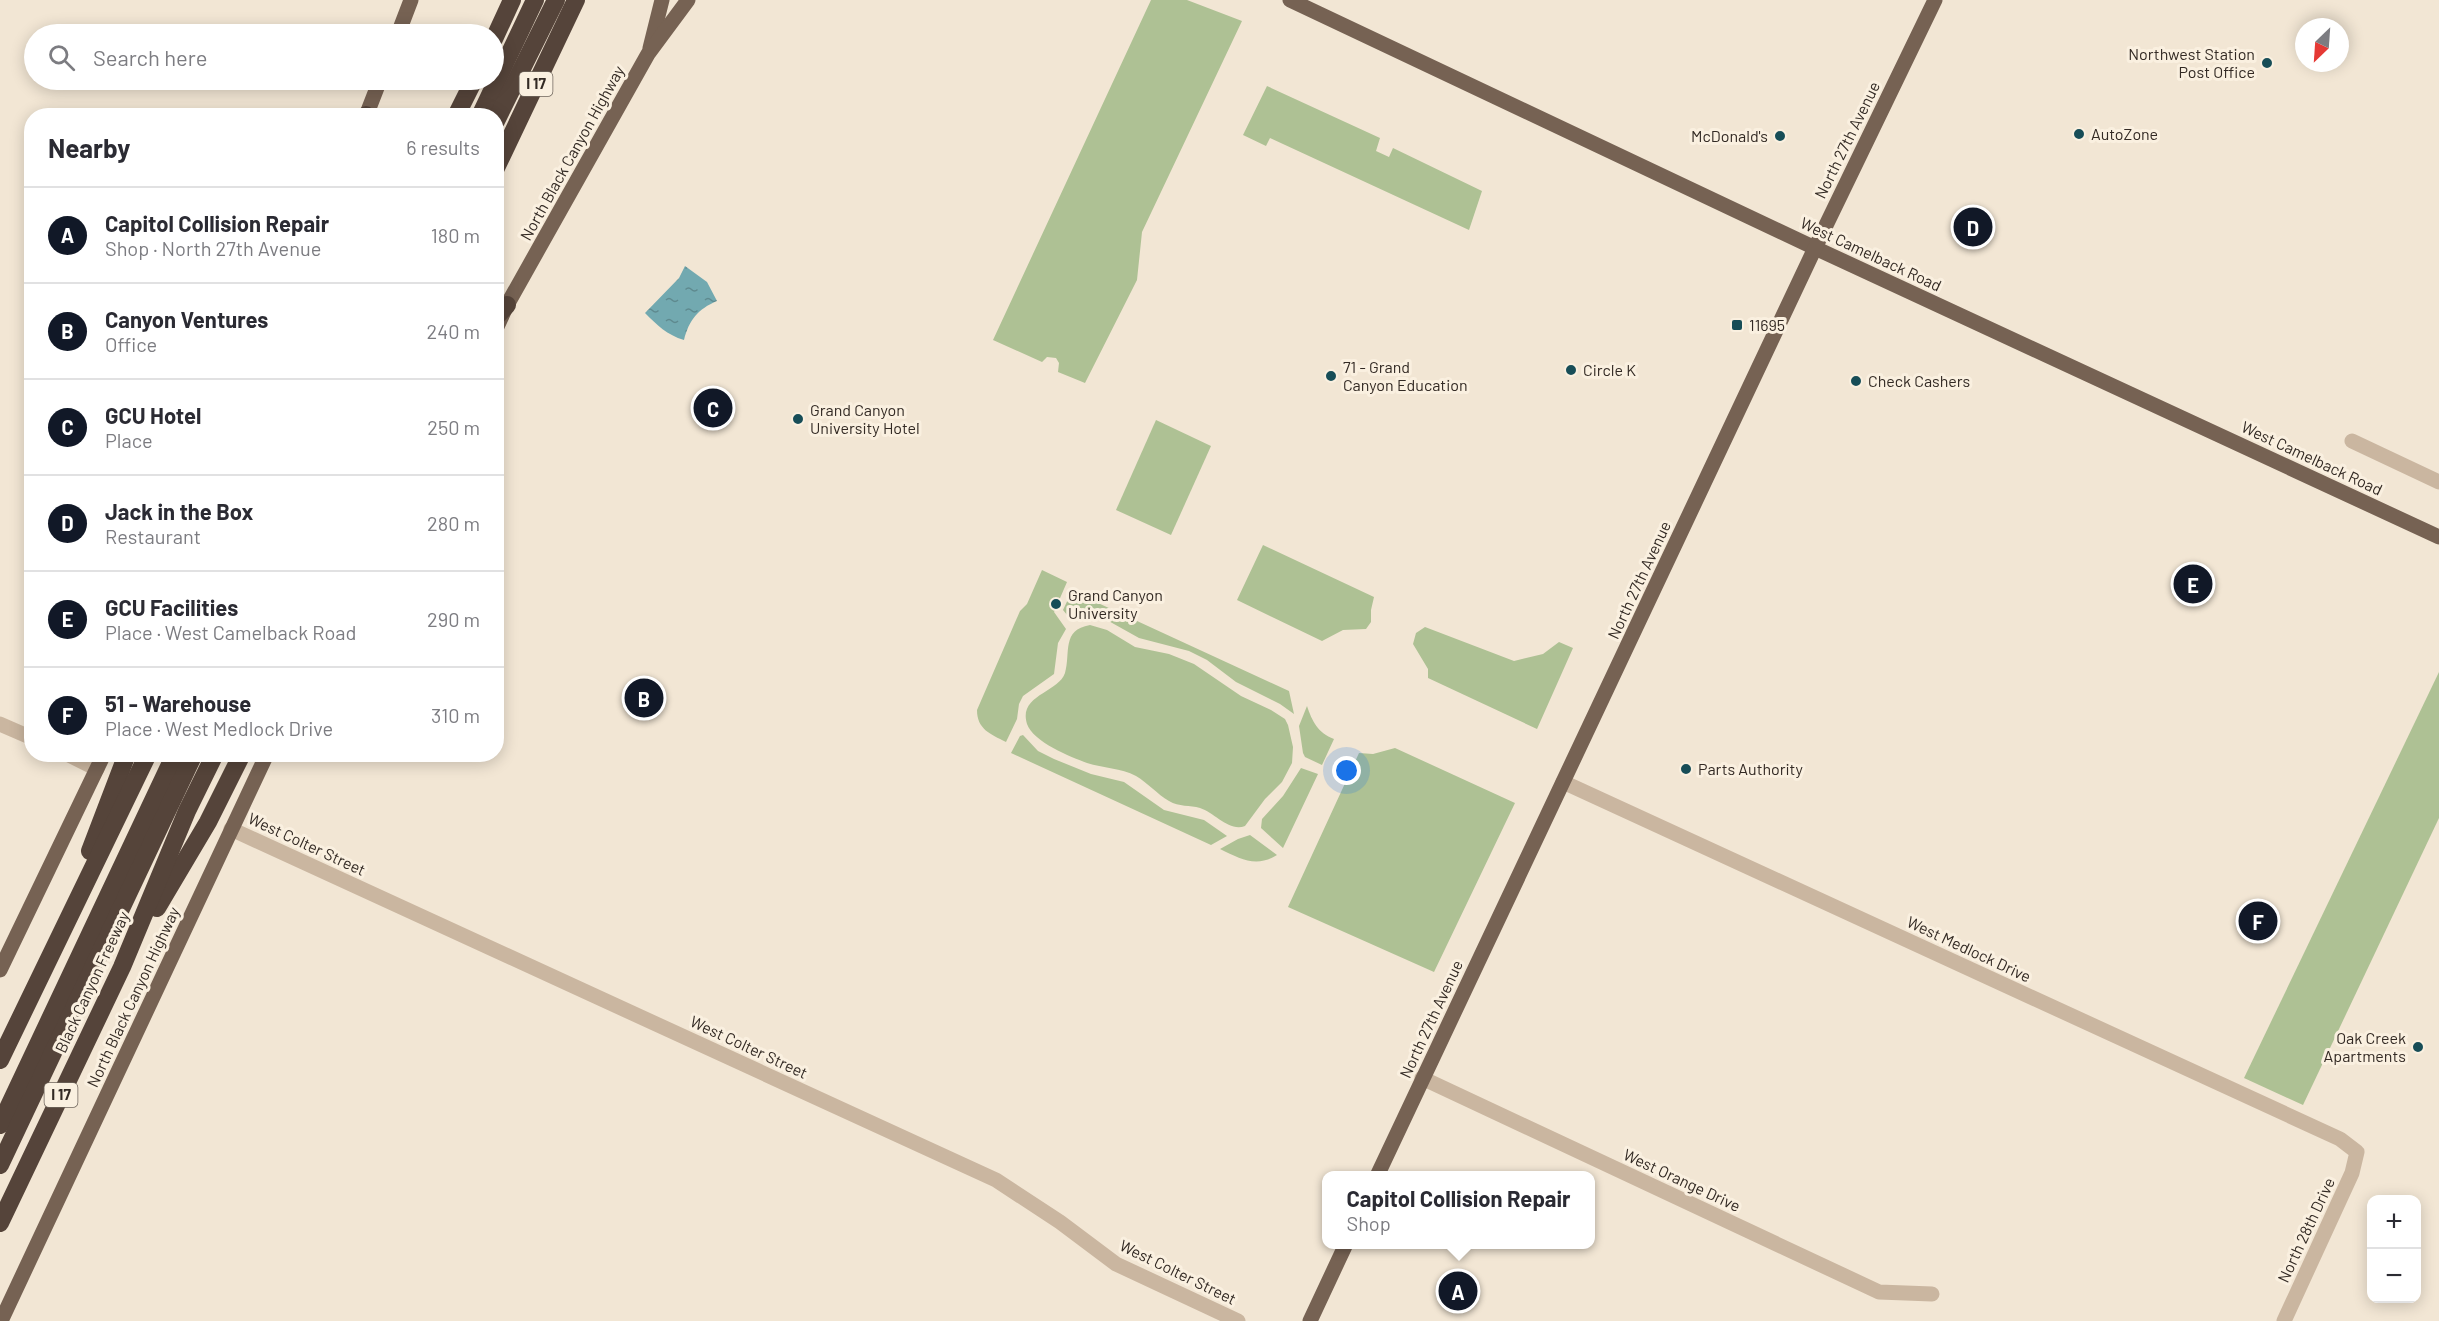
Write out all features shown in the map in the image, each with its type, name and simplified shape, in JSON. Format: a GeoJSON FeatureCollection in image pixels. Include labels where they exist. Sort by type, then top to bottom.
{"type":"FeatureCollection","features":[{"type":"Feature","properties":{"kind":"highway"},"geometry":{"type":"LineString","coordinates":[[501,24],[512,0]]}},
{"type":"Feature","properties":{"kind":"highway"},"geometry":{"type":"LineString","coordinates":[[504,66],[536,0]]}},
{"type":"Feature","properties":{"kind":"highway"},"geometry":{"type":"LineString","coordinates":[[502,108],[556,0]]}},
{"type":"Feature","properties":{"kind":"highway","name":"I 17"},"geometry":{"type":"LineString","coordinates":[[504,151],[576,0]]}},
{"type":"Feature","properties":{"kind":"highway"},"geometry":{"type":"LineString","coordinates":[[460,108],[469,90]]}},
{"type":"Feature","properties":{"kind":"highway"},"geometry":{"type":"LineString","coordinates":[[484,108],[493,90]]}},
{"type":"Feature","properties":{"kind":"highway"},"geometry":{"type":"LineString","coordinates":[[61,931],[124,762]]}},
{"type":"Feature","properties":{"kind":"highway"},"geometry":{"type":"LineString","coordinates":[[0,1060],[144,762]]}},
{"type":"Feature","properties":{"kind":"highway"},"geometry":{"type":"LineString","coordinates":[[0,1125],[171,762]]}},
{"type":"Feature","properties":{"kind":"highway"},"geometry":{"type":"LineString","coordinates":[[0,1165],[190,762]]}},
{"type":"Feature","properties":{"kind":"highway","name":"Black Canyon Freeway"},"geometry":{"type":"LineString","coordinates":[[0,1224],[122,967],[187,811],[211,762]]}},
{"type":"Feature","properties":{"kind":"highway"},"geometry":{"type":"LineString","coordinates":[[122,967],[208,822],[238,762]]}},
{"type":"Feature","properties":{"kind":"main road"},"geometry":{"type":"LineString","coordinates":[[402,24],[411,0]]}},
{"type":"Feature","properties":{"kind":"main road"},"geometry":{"type":"LineString","coordinates":[[648,54],[662,0]]}},
{"type":"Feature","properties":{"kind":"main road","name":"North Black Canyon Highway"},"geometry":{"type":"LineString","coordinates":[[504,307],[648,54],[688,0]]}},
{"type":"Feature","properties":{"kind":"main road","name":"West Camelback Road"},"geometry":{"type":"LineString","coordinates":[[1290,0],[1815,248],[2439,537]]}},
{"type":"Feature","properties":{"kind":"main road","name":"North 27th Avenue"},"geometry":{"type":"LineString","coordinates":[[1379,1171],[1815,248],[1935,0]]}},
{"type":"Feature","properties":{"kind":"main road"},"geometry":{"type":"LineString","coordinates":[[369,108],[376,90]]}},
{"type":"Feature","properties":{"kind":"main road"},"geometry":{"type":"LineString","coordinates":[[0,970],[101,762]]}},
{"type":"Feature","properties":{"kind":"main road","name":"North Black Canyon Highway"},"geometry":{"type":"LineString","coordinates":[[2,1321],[263,762]]}},
{"type":"Feature","properties":{"kind":"main road"},"geometry":{"type":"LineString","coordinates":[[1310,1321],[1344,1249]]}},
{"type":"Feature","properties":{"kind":"street","name":"West Camelback Road"},"geometry":{"type":"LineString","coordinates":[[2352,441],[2439,482]]}},
{"type":"Feature","properties":{"kind":"street"},"geometry":{"type":"LineString","coordinates":[[0,724],[24,734]]}},
{"type":"Feature","properties":{"kind":"street","name":"West Medlock Drive"},"geometry":{"type":"LineString","coordinates":[[1563,782],[2340,1139],[2357,1152]]}},
{"type":"Feature","properties":{"kind":"street","name":"West Colter Street"},"geometry":{"type":"LineString","coordinates":[[231,829],[996,1180],[1060,1222],[1116,1264],[1238,1321]]}},
{"type":"Feature","properties":{"kind":"street","name":"West Orange Drive"},"geometry":{"type":"LineString","coordinates":[[1422,1078],[1879,1292],[1932,1294]]}},
{"type":"Feature","properties":{"kind":"street","name":"North 28th Drive"},"geometry":{"type":"LineString","coordinates":[[2284,1321],[2352,1173],[2357,1152]]}},
{"type":"Feature","properties":{"kind":"green space"},"geometry":{"type":"Polygon","coordinates":[[[1151,0],[1187,0],[1242,21],[1142,232],[1137,280],[1085,383],[1058,372],[1059,363],[1056,358],[1047,357],[1042,362],[993,340],[1151,0]]]}},
{"type":"Feature","properties":{"kind":"green space"},"geometry":{"type":"Polygon","coordinates":[[[1267,86],[1380,138],[1376,151],[1389,157],[1393,148],[1482,191],[1469,230],[1270,138],[1266,146],[1243,135],[1267,86]]]}},
{"type":"Feature","properties":{"kind":"green space"},"geometry":{"type":"Polygon","coordinates":[[[1156,420],[1211,446],[1171,535],[1116,510],[1156,420]]]}},
{"type":"Feature","properties":{"kind":"green space"},"geometry":{"type":"Polygon","coordinates":[[[1263,545],[1374,597],[1371,622],[1366,629],[1343,630],[1322,641],[1237,600],[1263,545]]]}},
{"type":"Feature","properties":{"kind":"green space"},"geometry":{"type":"Polygon","coordinates":[[[1042,570],[1067,582],[1054,612],[1066,629],[1058,643],[1054,674],[1023,696],[1019,704],[1017,719],[1006,742],[982,726],[977,710],[1020,611],[1027,604],[1042,570]]]}},
{"type":"Feature","properties":{"kind":"green space"},"geometry":{"type":"Polygon","coordinates":[[[1072,591],[1289,691],[1294,714],[1280,704],[1236,682],[1207,660],[1189,651],[1139,638],[1105,619],[1091,616],[1072,621],[1063,610],[1072,591]]]}},
{"type":"Feature","properties":{"kind":"green space"},"geometry":{"type":"Polygon","coordinates":[[[1090,625],[1107,630],[1135,647],[1169,654],[1194,664],[1241,696],[1285,719],[1293,747],[1292,763],[1282,782],[1265,799],[1245,826],[1233,826],[1206,810],[1173,803],[1136,776],[1072,757],[1044,743],[1031,731],[1027,724],[1028,707],[1033,700],[1061,680],[1067,665],[1071,637],[1081,628],[1090,625]]]}},
{"type":"Feature","properties":{"kind":"green space"},"geometry":{"type":"Polygon","coordinates":[[[1425,627],[1514,661],[1543,654],[1559,642],[1573,648],[1537,729],[1428,678],[1428,669],[1413,644],[1416,633],[1425,627]]]}},
{"type":"Feature","properties":{"kind":"green space"},"geometry":{"type":"Polygon","coordinates":[[[2439,672],[2439,818],[2303,1105],[2244,1078],[2439,672]]]}},
{"type":"Feature","properties":{"kind":"green space"},"geometry":{"type":"Polygon","coordinates":[[[1307,706],[1316,726],[1334,739],[1322,765],[1305,757],[1303,753],[1299,726],[1307,706]]]}},
{"type":"Feature","properties":{"kind":"green space"},"geometry":{"type":"Polygon","coordinates":[[[1023,735],[1038,751],[1054,759],[1091,774],[1124,782],[1164,810],[1204,820],[1227,836],[1211,845],[1011,753],[1020,736],[1023,735]]]}},
{"type":"Feature","properties":{"kind":"green space"},"geometry":{"type":"Polygon","coordinates":[[[1395,748],[1515,803],[1434,972],[1288,907],[1359,753],[1373,754],[1395,748]]]}},
{"type":"Feature","properties":{"kind":"green space"},"geometry":{"type":"Polygon","coordinates":[[[1301,768],[1318,774],[1283,848],[1261,828],[1262,819],[1283,796],[1301,768]]]}},
{"type":"Feature","properties":{"kind":"green space"},"geometry":{"type":"Polygon","coordinates":[[[1250,835],[1277,855],[1262,861],[1248,861],[1220,849],[1250,835]]]}},
{"type":"Feature","properties":{"kind":"water"},"geometry":{"type":"Polygon","coordinates":[[[685,266],[707,282],[717,301],[695,316],[684,340],[667,332],[645,313],[679,278],[685,266]]]}},
{"type":"Feature","properties":{"kind":"place","name":"Northwest Station Post Office"},"geometry":{"type":"Point","coordinates":[2267,63]}},
{"type":"Feature","properties":{"kind":"place","name":"AutoZone"},"geometry":{"type":"Point","coordinates":[2079,134]}},
{"type":"Feature","properties":{"kind":"place","name":"McDonald's"},"geometry":{"type":"Point","coordinates":[1780,136]}},
{"type":"Feature","properties":{"kind":"place","name":"Jack in the Box"},"geometry":{"type":"Point","coordinates":[1973,227]}},
{"type":"Feature","properties":{"kind":"place","name":"11695"},"geometry":{"type":"Point","coordinates":[1737,325]}},
{"type":"Feature","properties":{"kind":"place","name":"Circle K"},"geometry":{"type":"Point","coordinates":[1571,370]}},
{"type":"Feature","properties":{"kind":"place","name":"71 - Grand Canyon Education"},"geometry":{"type":"Point","coordinates":[1331,376]}},
{"type":"Feature","properties":{"kind":"place","name":"Check Cashers"},"geometry":{"type":"Point","coordinates":[1856,381]}},
{"type":"Feature","properties":{"kind":"place","name":"GCU Hotel"},"geometry":{"type":"Point","coordinates":[713,408]}},
{"type":"Feature","properties":{"kind":"place","name":"Grand Canyon University Hotel"},"geometry":{"type":"Point","coordinates":[798,419]}},
{"type":"Feature","properties":{"kind":"place","name":"GCU Facilities"},"geometry":{"type":"Point","coordinates":[2193,584]}},
{"type":"Feature","properties":{"kind":"place","name":"Grand Canyon University"},"geometry":{"type":"Point","coordinates":[1056,604]}},
{"type":"Feature","properties":{"kind":"place","name":"Canyon Ventures"},"geometry":{"type":"Point","coordinates":[644,698]}},
{"type":"Feature","properties":{"kind":"place","name":"Parts Authority"},"geometry":{"type":"Point","coordinates":[1686,769]}},
{"type":"Feature","properties":{"kind":"place","name":"51 - Warehouse"},"geometry":{"type":"Point","coordinates":[2258,921]}},
{"type":"Feature","properties":{"kind":"place","name":"Oak Creek Apartments"},"geometry":{"type":"Point","coordinates":[2418,1047]}},
{"type":"Feature","properties":{"kind":"place","name":"Capitol Collision Repair"},"geometry":{"type":"Point","coordinates":[1458,1291]}}]}
